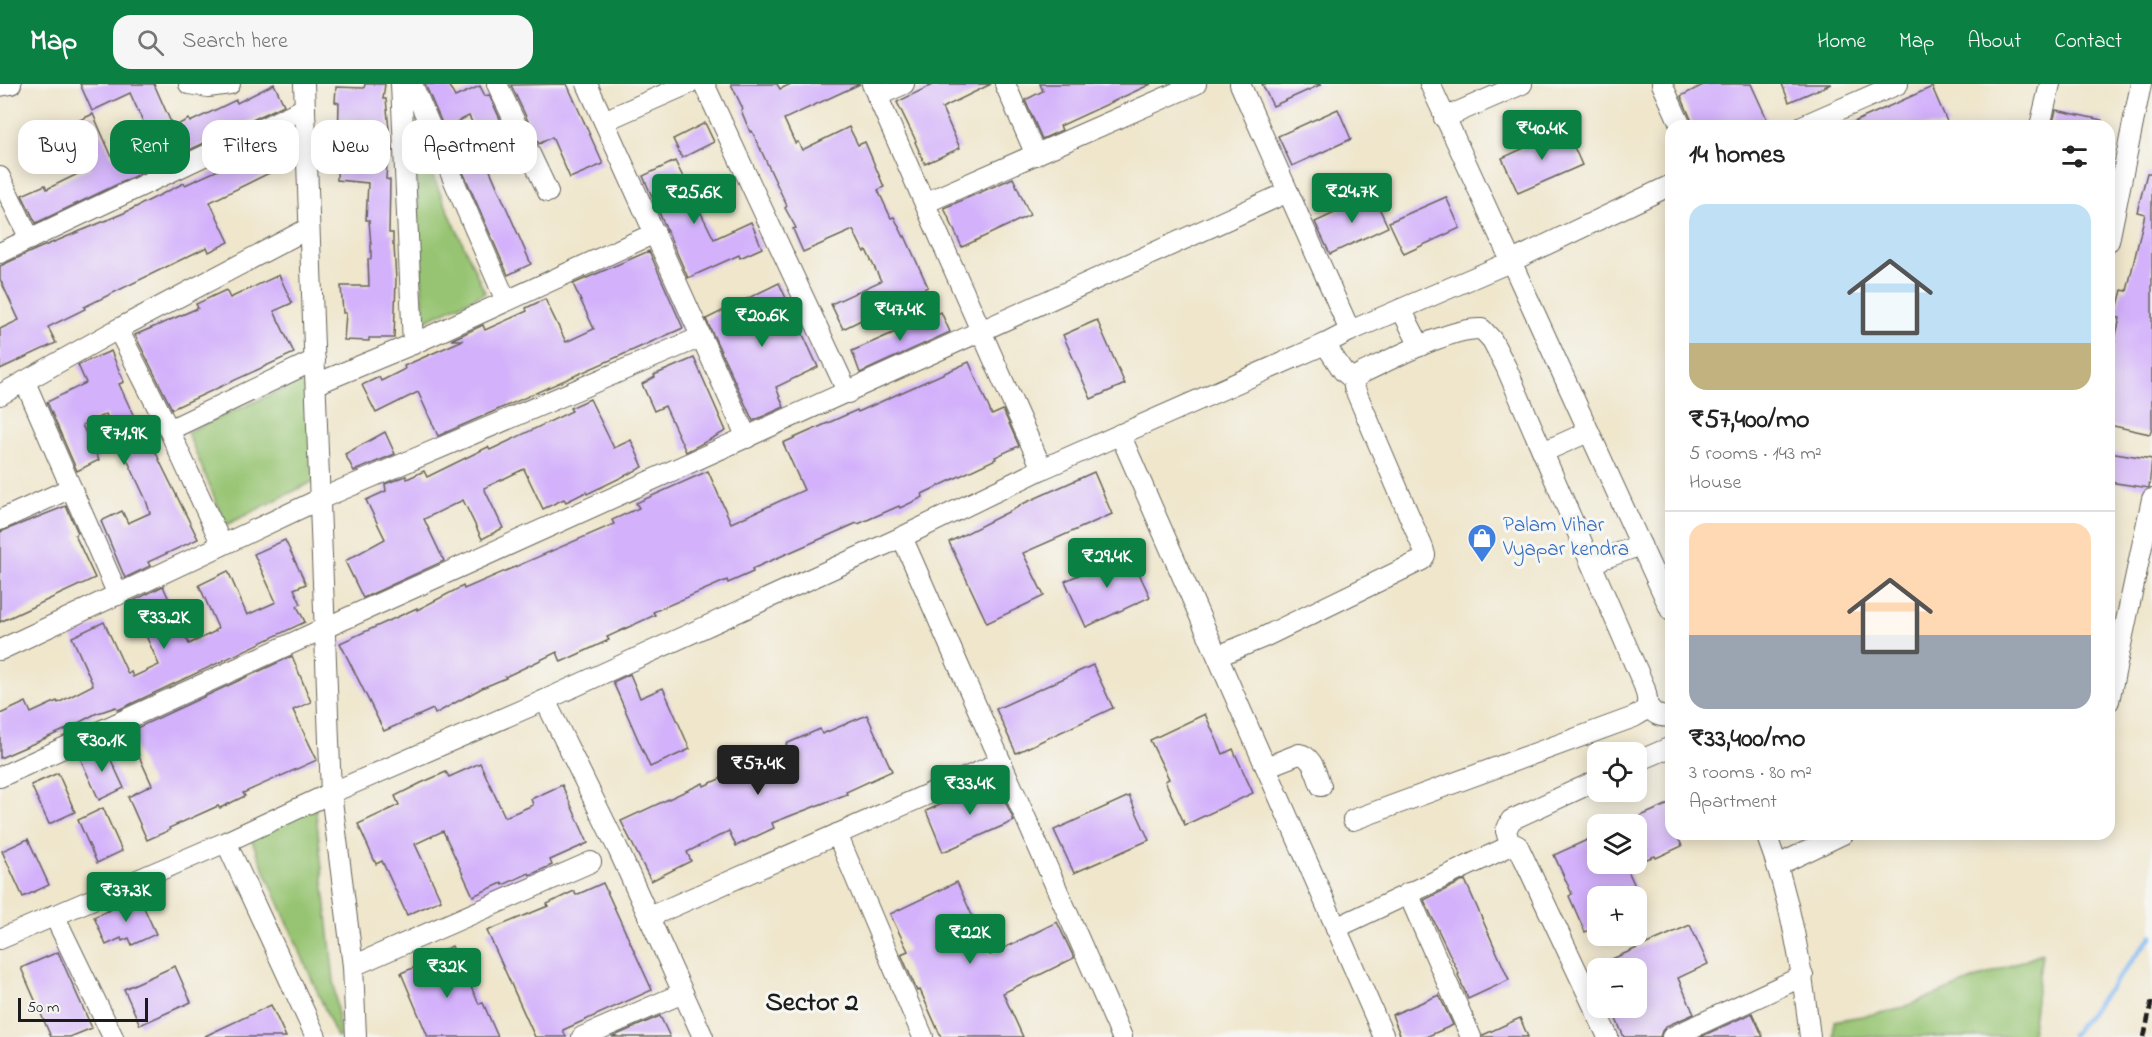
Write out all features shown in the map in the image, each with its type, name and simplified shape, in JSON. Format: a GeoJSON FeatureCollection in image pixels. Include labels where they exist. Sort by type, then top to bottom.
{"type":"FeatureCollection","features":[{"type":"Feature","properties":{"kind":"street"},"geometry":{"type":"LineString","coordinates":[[0,86],[11,84]]}},
{"type":"Feature","properties":{"kind":"street"},"geometry":{"type":"LineString","coordinates":[[189,84],[208,87],[230,84]]}},
{"type":"Feature","properties":{"kind":"street"},"geometry":{"type":"LineString","coordinates":[[304,84],[332,793],[352,966],[356,1037]]}},
{"type":"Feature","properties":{"kind":"street"},"geometry":{"type":"LineString","coordinates":[[401,84],[413,344]]}},
{"type":"Feature","properties":{"kind":"street"},"geometry":{"type":"LineString","coordinates":[[412,84],[506,301]]}},
{"type":"Feature","properties":{"kind":"street"},"geometry":{"type":"LineString","coordinates":[[497,84],[548,192]]}},
{"type":"Feature","properties":{"kind":"street"},"geometry":{"type":"LineString","coordinates":[[587,84],[747,438]]}},
{"type":"Feature","properties":{"kind":"street"},"geometry":{"type":"LineString","coordinates":[[604,121],[688,84]]}},
{"type":"Feature","properties":{"kind":"street"},"geometry":{"type":"LineString","coordinates":[[704,84],[848,393]]}},
{"type":"Feature","properties":{"kind":"street"},"geometry":{"type":"LineString","coordinates":[[904,84],[874,90],[1042,469]]}},
{"type":"Feature","properties":{"kind":"street"},"geometry":{"type":"LineString","coordinates":[[1005,84],[1036,155]]}},
{"type":"Feature","properties":{"kind":"street"},"geometry":{"type":"LineString","coordinates":[[925,203],[1196,84]]}},
{"type":"Feature","properties":{"kind":"street"},"geometry":{"type":"LineString","coordinates":[[1240,84],[1350,331]]}},
{"type":"Feature","properties":{"kind":"street"},"geometry":{"type":"LineString","coordinates":[[1430,84],[1665,598]]}},
{"type":"Feature","properties":{"kind":"street"},"geometry":{"type":"LineString","coordinates":[[1444,118],[1522,84]]}},
{"type":"Feature","properties":{"kind":"street"},"geometry":{"type":"LineString","coordinates":[[1662,84],[1678,120]]}},
{"type":"Feature","properties":{"kind":"street"},"geometry":{"type":"LineString","coordinates":[[1816,120],[1898,84]]}},
{"type":"Feature","properties":{"kind":"street"},"geometry":{"type":"LineString","coordinates":[[2041,120],[2050,84]]}},
{"type":"Feature","properties":{"kind":"street"},"geometry":{"type":"LineString","coordinates":[[2115,212],[2141,84]]}},
{"type":"Feature","properties":{"kind":"street"},"geometry":{"type":"LineString","coordinates":[[0,253],[305,108]]}},
{"type":"Feature","properties":{"kind":"street"},"geometry":{"type":"LineString","coordinates":[[0,177],[30,239]]}},
{"type":"Feature","properties":{"kind":"street"},"geometry":{"type":"LineString","coordinates":[[0,939],[226,842],[545,700],[902,537],[1042,469],[1510,262],[1665,188]]}},
{"type":"Feature","properties":{"kind":"street"},"geometry":{"type":"LineString","coordinates":[[0,777],[1288,192]]}},
{"type":"Feature","properties":{"kind":"street"},"geometry":{"type":"LineString","coordinates":[[0,395],[118,329],[309,228]]}},
{"type":"Feature","properties":{"kind":"street"},"geometry":{"type":"LineString","coordinates":[[316,384],[413,344],[655,233]]}},
{"type":"Feature","properties":{"kind":"street"},"geometry":{"type":"LineString","coordinates":[[1401,309],[1420,346]]}},
{"type":"Feature","properties":{"kind":"street"},"geometry":{"type":"LineString","coordinates":[[118,329],[170,430],[222,545]]}},
{"type":"Feature","properties":{"kind":"street"},"geometry":{"type":"LineString","coordinates":[[1218,656],[1259,639],[1422,561],[1425,555],[1354,387],[1355,381],[1360,374],[1420,346],[1471,329],[1482,329],[1492,340],[1506,367],[1644,686],[1647,705],[1654,714],[1665,717]]}},
{"type":"Feature","properties":{"kind":"street"},"geometry":{"type":"LineString","coordinates":[[0,650],[320,499],[702,337]]}},
{"type":"Feature","properties":{"kind":"street"},"geometry":{"type":"LineString","coordinates":[[1325,344],[1343,371],[1355,381]]}},
{"type":"Feature","properties":{"kind":"street"},"geometry":{"type":"LineString","coordinates":[[170,430],[315,360]]}},
{"type":"Feature","properties":{"kind":"street"},"geometry":{"type":"LineString","coordinates":[[24,382],[118,595]]}},
{"type":"Feature","properties":{"kind":"street"},"geometry":{"type":"LineString","coordinates":[[1543,452],[1588,432]]}},
{"type":"Feature","properties":{"kind":"street"},"geometry":{"type":"LineString","coordinates":[[1120,434],[1384,1037]]}},
{"type":"Feature","properties":{"kind":"street"},"geometry":{"type":"LineString","coordinates":[[0,520],[71,488]]}},
{"type":"Feature","properties":{"kind":"street"},"geometry":{"type":"LineString","coordinates":[[2115,673],[2152,499]]}},
{"type":"Feature","properties":{"kind":"street"},"geometry":{"type":"LineString","coordinates":[[902,537],[1122,1037]]}},
{"type":"Feature","properties":{"kind":"street"},"geometry":{"type":"LineString","coordinates":[[1591,563],[1641,545]]}},
{"type":"Feature","properties":{"kind":"street"},"geometry":{"type":"LineString","coordinates":[[545,700],[618,849],[703,1037]]}},
{"type":"Feature","properties":{"kind":"street"},"geometry":{"type":"LineString","coordinates":[[1353,820],[1634,717],[1643,713],[1647,705]]}},
{"type":"Feature","properties":{"kind":"street"},"geometry":{"type":"LineString","coordinates":[[1647,757],[1665,750]]}},
{"type":"Feature","properties":{"kind":"street"},"geometry":{"type":"LineString","coordinates":[[1266,767],[1299,754],[1304,755],[1310,759],[1321,786]]}},
{"type":"Feature","properties":{"kind":"street"},"geometry":{"type":"LineString","coordinates":[[649,917],[1001,762]]}},
{"type":"Feature","properties":{"kind":"street"},"geometry":{"type":"LineString","coordinates":[[1510,845],[1506,831],[1511,820],[1587,785]]}},
{"type":"Feature","properties":{"kind":"street"},"geometry":{"type":"LineString","coordinates":[[837,834],[923,1037]]}},
{"type":"Feature","properties":{"kind":"street"},"geometry":{"type":"LineString","coordinates":[[1768,840],[1778,865],[1803,976],[1810,1037]]}},
{"type":"Feature","properties":{"kind":"street"},"geometry":{"type":"LineString","coordinates":[[1778,865],[1830,840]]}},
{"type":"Feature","properties":{"kind":"street"},"geometry":{"type":"LineString","coordinates":[[226,842],[316,1037]]}},
{"type":"Feature","properties":{"kind":"street"},"geometry":{"type":"LineString","coordinates":[[1336,928],[1514,844],[1519,849],[1608,1037]]}},
{"type":"Feature","properties":{"kind":"street"},"geometry":{"type":"LineString","coordinates":[[352,966],[591,862]]}},
{"type":"Feature","properties":{"kind":"street"},"geometry":{"type":"LineString","coordinates":[[1408,893],[1471,1037]]}},
{"type":"Feature","properties":{"kind":"street"},"geometry":{"type":"LineString","coordinates":[[54,915],[113,1037]]}},
{"type":"Feature","properties":{"kind":"street"},"geometry":{"type":"LineString","coordinates":[[1672,1037],[1803,976]]}},
{"type":"Feature","properties":{"kind":"street"},"geometry":{"type":"LineString","coordinates":[[582,1037],[683,993]]}},
{"type":"Feature","properties":{"kind":"green space"},"geometry":{"type":"Polygon","coordinates":[[[416,174],[432,174],[485,293],[424,321],[416,174]]]}},
{"type":"Feature","properties":{"kind":"green space"},"geometry":{"type":"Polygon","coordinates":[[[312,376],[314,481],[226,525],[187,432],[312,376]]]}},
{"type":"Feature","properties":{"kind":"green space"},"geometry":{"type":"Polygon","coordinates":[[[315,803],[340,1037],[337,1037],[248,832],[315,803]]]}},
{"type":"Feature","properties":{"kind":"green space"},"geometry":{"type":"Polygon","coordinates":[[[2042,953],[2031,1037],[1834,1037],[1834,1021],[1896,1010],[2042,953]]]}},
{"type":"Feature","properties":{"kind":"building"},"geometry":{"type":"Polygon","coordinates":[[[80,84],[154,84],[170,120],[142,120],[130,93],[92,111],[80,84]]]}},
{"type":"Feature","properties":{"kind":"building"},"geometry":{"type":"Polygon","coordinates":[[[274,84],[284,105],[252,120],[202,120],[202,144],[190,150],[190,122],[236,100],[237,103],[274,84]]]}},
{"type":"Feature","properties":{"kind":"building"},"geometry":{"type":"Polygon","coordinates":[[[365,84],[385,84],[383,99],[386,99],[388,120],[339,120],[339,103],[335,102],[336,87],[364,88],[365,84]]]}},
{"type":"Feature","properties":{"kind":"building"},"geometry":{"type":"Polygon","coordinates":[[[425,84],[448,84],[455,97],[480,86],[485,96],[489,95],[500,120],[471,120],[469,116],[461,120],[441,120],[425,84]]]}},
{"type":"Feature","properties":{"kind":"building"},"geometry":{"type":"Polygon","coordinates":[[[567,84],[603,164],[570,178],[552,137],[539,144],[537,120],[528,120],[511,85],[567,84]]]}},
{"type":"Feature","properties":{"kind":"building"},"geometry":{"type":"Polygon","coordinates":[[[731,84],[777,84],[780,89],[791,84],[860,84],[784,119],[795,143],[798,142],[802,150],[849,127],[858,145],[865,142],[884,187],[878,190],[891,218],[894,217],[905,236],[928,287],[843,329],[831,304],[881,281],[853,230],[803,252],[793,229],[796,228],[785,208],[787,206],[752,131],[750,132],[741,110],[743,109],[731,84]]]}},
{"type":"Feature","properties":{"kind":"building"},"geometry":{"type":"Polygon","coordinates":[[[934,84],[991,84],[942,108],[960,148],[925,164],[897,102],[934,84]]]}},
{"type":"Feature","properties":{"kind":"building"},"geometry":{"type":"Polygon","coordinates":[[[1040,84],[1151,84],[1060,126],[1062,130],[1042,139],[1025,100],[1043,91],[1040,84]]]}},
{"type":"Feature","properties":{"kind":"building"},"geometry":{"type":"Polygon","coordinates":[[[1262,84],[1322,84],[1273,106],[1262,84]]]}},
{"type":"Feature","properties":{"kind":"building"},"geometry":{"type":"Polygon","coordinates":[[[1705,84],[1751,84],[1767,119],[1691,120],[1681,96],[1705,84]]]}},
{"type":"Feature","properties":{"kind":"building"},"geometry":{"type":"Polygon","coordinates":[[[1782,84],[1831,84],[1789,102],[1782,84]]]}},
{"type":"Feature","properties":{"kind":"building"},"geometry":{"type":"Polygon","coordinates":[[[1932,87],[1946,120],[1858,120],[1932,87]]]}},
{"type":"Feature","properties":{"kind":"building"},"geometry":{"type":"Polygon","coordinates":[[[1338,109],[1351,139],[1292,166],[1278,136],[1338,109]]]}},
{"type":"Feature","properties":{"kind":"building"},"geometry":{"type":"Polygon","coordinates":[[[2056,110],[2102,120],[2054,120],[2056,110]]]}},
{"type":"Feature","properties":{"kind":"building"},"geometry":{"type":"Polygon","coordinates":[[[93,114],[96,120],[80,120],[93,114]]]}},
{"type":"Feature","properties":{"kind":"building"},"geometry":{"type":"Polygon","coordinates":[[[705,123],[714,142],[682,158],[673,139],[705,123]]]}},
{"type":"Feature","properties":{"kind":"building"},"geometry":{"type":"Polygon","coordinates":[[[98,125],[110,152],[110,174],[139,174],[36,223],[22,195],[45,185],[47,189],[78,174],[98,174],[98,125]]]}},
{"type":"Feature","properties":{"kind":"building"},"geometry":{"type":"Polygon","coordinates":[[[1566,129],[1582,165],[1518,193],[1502,158],[1566,129]]]}},
{"type":"Feature","properties":{"kind":"building"},"geometry":{"type":"Polygon","coordinates":[[[675,161],[714,239],[751,222],[762,248],[740,258],[739,255],[688,278],[643,176],[675,161]]]}},
{"type":"Feature","properties":{"kind":"building"},"geometry":{"type":"Polygon","coordinates":[[[2147,173],[2152,173],[2152,427],[2150,434],[2115,426],[2115,339],[2120,318],[2115,317],[2122,290],[2127,291],[2145,214],[2137,212],[2147,173]]]}},
{"type":"Feature","properties":{"kind":"building"},"geometry":{"type":"Polygon","coordinates":[[[209,174],[267,174],[210,202],[229,242],[209,252],[207,247],[84,307],[85,309],[48,327],[56,343],[0,369],[0,329],[19,320],[0,279],[0,266],[124,213],[184,183],[185,185],[209,174]]]}},
{"type":"Feature","properties":{"kind":"building"},"geometry":{"type":"Polygon","coordinates":[[[337,174],[386,174],[386,179],[390,180],[389,233],[393,233],[396,280],[394,338],[369,338],[369,341],[344,340],[346,313],[343,313],[341,286],[369,286],[368,259],[371,259],[371,246],[369,220],[366,220],[368,183],[337,180],[337,174]]]}},
{"type":"Feature","properties":{"kind":"building"},"geometry":{"type":"Polygon","coordinates":[[[464,174],[492,174],[531,264],[508,275],[464,174]]]}},
{"type":"Feature","properties":{"kind":"building"},"geometry":{"type":"Polygon","coordinates":[[[1013,178],[1030,215],[962,247],[944,208],[1013,178]]]}},
{"type":"Feature","properties":{"kind":"building"},"geometry":{"type":"Polygon","coordinates":[[[1373,195],[1388,227],[1330,254],[1315,222],[1373,195]]]}},
{"type":"Feature","properties":{"kind":"building"},"geometry":{"type":"Polygon","coordinates":[[[1446,197],[1460,228],[1404,254],[1389,222],[1446,197]]]}},
{"type":"Feature","properties":{"kind":"building"},"geometry":{"type":"Polygon","coordinates":[[[649,251],[683,328],[438,436],[418,392],[376,413],[362,385],[379,377],[381,381],[405,369],[404,366],[463,340],[451,340],[483,325],[485,330],[527,311],[526,308],[545,299],[566,342],[594,329],[573,284],[649,251]]]}},
{"type":"Feature","properties":{"kind":"building"},"geometry":{"type":"Polygon","coordinates":[[[279,275],[292,303],[274,311],[294,353],[172,409],[135,335],[198,308],[196,304],[226,290],[230,298],[279,275]]]}},
{"type":"Feature","properties":{"kind":"building"},"geometry":{"type":"Polygon","coordinates":[[[779,283],[818,367],[776,387],[784,407],[753,421],[706,319],[779,283]]]}},
{"type":"Feature","properties":{"kind":"building"},"geometry":{"type":"Polygon","coordinates":[[[941,312],[950,332],[860,373],[852,351],[941,312]]]}},
{"type":"Feature","properties":{"kind":"building"},"geometry":{"type":"Polygon","coordinates":[[[1097,320],[1125,384],[1091,399],[1063,335],[1097,320]]]}},
{"type":"Feature","properties":{"kind":"building"},"geometry":{"type":"Polygon","coordinates":[[[111,351],[124,382],[119,384],[136,421],[142,419],[160,462],[198,539],[148,562],[150,566],[125,578],[101,521],[122,511],[128,523],[150,513],[146,500],[106,414],[82,425],[99,460],[77,471],[47,402],[86,383],[78,365],[111,351]]]}},
{"type":"Feature","properties":{"kind":"building"},"geometry":{"type":"Polygon","coordinates":[[[694,358],[726,431],[686,452],[665,406],[654,411],[642,384],[655,377],[654,375],[694,358]]]}},
{"type":"Feature","properties":{"kind":"building"},"geometry":{"type":"Polygon","coordinates":[[[969,362],[992,415],[1003,410],[1019,446],[922,494],[923,497],[900,508],[899,506],[857,523],[752,569],[753,572],[728,583],[727,580],[653,612],[655,615],[561,662],[557,652],[482,688],[435,714],[433,709],[384,731],[340,643],[417,608],[417,610],[463,586],[464,589],[614,524],[612,520],[639,508],[636,503],[708,471],[731,523],[756,512],[804,490],[783,443],[969,362]]]}},
{"type":"Feature","properties":{"kind":"building"},"geometry":{"type":"Polygon","coordinates":[[[590,399],[614,448],[631,440],[643,467],[587,494],[586,492],[566,502],[564,499],[543,509],[524,469],[484,488],[503,528],[482,539],[463,500],[424,519],[444,561],[363,598],[345,561],[385,539],[366,500],[386,491],[385,484],[406,476],[407,479],[424,471],[427,477],[488,447],[490,450],[572,411],[570,408],[590,399]]]}},
{"type":"Feature","properties":{"kind":"building"},"geometry":{"type":"Polygon","coordinates":[[[385,432],[395,454],[354,471],[345,454],[385,432]]]}},
{"type":"Feature","properties":{"kind":"building"},"geometry":{"type":"Polygon","coordinates":[[[2115,453],[2152,459],[2149,488],[2115,483],[2115,453]]]}},
{"type":"Feature","properties":{"kind":"building"},"geometry":{"type":"Polygon","coordinates":[[[1094,472],[1112,514],[1023,553],[1044,596],[987,623],[949,542],[1020,505],[1094,472]]]}},
{"type":"Feature","properties":{"kind":"building"},"geometry":{"type":"Polygon","coordinates":[[[66,506],[78,533],[75,535],[95,578],[0,622],[0,532],[66,506]]]}},
{"type":"Feature","properties":{"kind":"building"},"geometry":{"type":"Polygon","coordinates":[[[285,540],[306,584],[294,589],[301,604],[297,606],[305,622],[118,710],[116,707],[95,714],[0,758],[0,714],[26,702],[31,713],[57,701],[58,703],[93,685],[72,637],[104,622],[128,674],[131,672],[133,677],[159,665],[131,602],[163,586],[189,644],[218,628],[199,585],[228,571],[247,615],[276,602],[254,554],[285,540]]]}},
{"type":"Feature","properties":{"kind":"building"},"geometry":{"type":"Polygon","coordinates":[[[1129,552],[1150,597],[1086,627],[1065,581],[1129,552]]]}},
{"type":"Feature","properties":{"kind":"building"},"geometry":{"type":"Polygon","coordinates":[[[292,656],[311,702],[293,710],[317,760],[243,793],[245,796],[220,808],[218,806],[147,840],[128,797],[152,785],[128,732],[292,656]]]}},
{"type":"Feature","properties":{"kind":"building"},"geometry":{"type":"Polygon","coordinates":[[[1093,665],[1113,708],[1016,753],[996,709],[1093,665]]]}},
{"type":"Feature","properties":{"kind":"building"},"geometry":{"type":"Polygon","coordinates":[[[630,674],[640,698],[663,688],[690,749],[650,767],[613,682],[630,674]]]}},
{"type":"Feature","properties":{"kind":"building"},"geometry":{"type":"Polygon","coordinates":[[[1205,714],[1223,754],[1233,749],[1253,793],[1185,825],[1165,781],[1169,779],[1150,740],[1205,714]]]}},
{"type":"Feature","properties":{"kind":"building"},"geometry":{"type":"Polygon","coordinates":[[[867,715],[892,771],[846,792],[847,794],[772,823],[774,828],[736,846],[729,831],[687,852],[691,861],[651,881],[621,821],[703,783],[704,786],[789,751],[786,744],[820,729],[822,734],[867,715]]]}},
{"type":"Feature","properties":{"kind":"building"},"geometry":{"type":"Polygon","coordinates":[[[105,747],[124,788],[99,800],[80,758],[105,747]]]}},
{"type":"Feature","properties":{"kind":"building"},"geometry":{"type":"Polygon","coordinates":[[[480,763],[505,817],[533,805],[531,799],[562,785],[588,843],[550,860],[552,865],[473,896],[443,831],[415,844],[441,900],[407,915],[382,861],[376,864],[358,824],[399,805],[395,796],[421,783],[446,772],[449,777],[480,763]]]}},
{"type":"Feature","properties":{"kind":"building"},"geometry":{"type":"Polygon","coordinates":[[[58,773],[75,812],[49,824],[31,785],[58,773]]]}},
{"type":"Feature","properties":{"kind":"building"},"geometry":{"type":"Polygon","coordinates":[[[996,780],[1014,821],[943,852],[926,811],[996,780]]]}},
{"type":"Feature","properties":{"kind":"building"},"geometry":{"type":"Polygon","coordinates":[[[1129,796],[1149,840],[1074,873],[1054,830],[1129,796]]]}},
{"type":"Feature","properties":{"kind":"building"},"geometry":{"type":"Polygon","coordinates":[[[1665,806],[1665,840],[1679,840],[1682,846],[1656,858],[1655,856],[1647,859],[1645,814],[1665,806]]]}},
{"type":"Feature","properties":{"kind":"building"},"geometry":{"type":"Polygon","coordinates":[[[103,808],[122,851],[97,863],[78,820],[103,808]]]}},
{"type":"Feature","properties":{"kind":"building"},"geometry":{"type":"Polygon","coordinates":[[[28,839],[49,885],[23,897],[2,851],[28,839]]]}},
{"type":"Feature","properties":{"kind":"building"},"geometry":{"type":"Polygon","coordinates":[[[1587,840],[1587,874],[1630,874],[1635,886],[1587,886],[1587,931],[1585,932],[1569,896],[1572,894],[1554,855],[1587,840]]]}},
{"type":"Feature","properties":{"kind":"building"},"geometry":{"type":"Polygon","coordinates":[[[1465,880],[1509,980],[1468,999],[1459,974],[1424,900],[1465,880]]]}},
{"type":"Feature","properties":{"kind":"building"},"geometry":{"type":"Polygon","coordinates":[[[957,882],[990,955],[1057,922],[1074,958],[1003,993],[1023,1037],[941,1037],[901,954],[908,951],[890,914],[957,882]]]}},
{"type":"Feature","properties":{"kind":"building"},"geometry":{"type":"Polygon","coordinates":[[[603,883],[652,990],[563,1030],[566,1037],[535,1037],[487,931],[548,906],[547,904],[574,891],[576,895],[603,883]]]}},
{"type":"Feature","properties":{"kind":"building"},"geometry":{"type":"Polygon","coordinates":[[[139,897],[156,934],[132,945],[129,938],[122,941],[121,938],[106,945],[94,917],[139,897]]]}},
{"type":"Feature","properties":{"kind":"building"},"geometry":{"type":"Polygon","coordinates":[[[1690,925],[1708,964],[1678,978],[1694,1014],[1666,1026],[1660,1037],[1624,1037],[1615,1018],[1647,1018],[1647,958],[1614,958],[1647,946],[1647,944],[1690,925]]]}},
{"type":"Feature","properties":{"kind":"building"},"geometry":{"type":"Polygon","coordinates":[[[452,946],[479,1004],[483,1003],[498,1037],[428,1037],[401,973],[430,961],[428,958],[452,946]]]}},
{"type":"Feature","properties":{"kind":"building"},"geometry":{"type":"Polygon","coordinates":[[[58,952],[92,1028],[70,1037],[51,1037],[21,968],[58,952]]]}},
{"type":"Feature","properties":{"kind":"building"},"geometry":{"type":"Polygon","coordinates":[[[175,966],[191,1002],[140,1025],[124,989],[175,966]]]}},
{"type":"Feature","properties":{"kind":"building"},"geometry":{"type":"Polygon","coordinates":[[[1439,995],[1453,1025],[1426,1037],[1401,1037],[1392,1015],[1439,995]]]}},
{"type":"Feature","properties":{"kind":"building"},"geometry":{"type":"Polygon","coordinates":[[[271,1005],[286,1037],[203,1037],[271,1005]]]}},
{"type":"Feature","properties":{"kind":"building"},"geometry":{"type":"Polygon","coordinates":[[[1752,1013],[1763,1037],[1700,1037],[1752,1013]]]}},
{"type":"Feature","properties":{"kind":"building"},"geometry":{"type":"Polygon","coordinates":[[[660,1016],[670,1037],[612,1037],[621,1033],[660,1016]]]}},
{"type":"Feature","properties":{"kind":"building"},"geometry":{"type":"Polygon","coordinates":[[[1520,1018],[1528,1037],[1483,1037],[1483,1035],[1520,1018]]]}},
{"type":"Feature","properties":{"kind":"waterway"},"geometry":{"type":"LineString","coordinates":[[2072,1035],[2152,936]]}},
{"type":"Feature","properties":{"kind":"railway"},"geometry":{"type":"LineString","coordinates":[[2144,1037],[2152,1000]]}},
{"type":"Feature","properties":{"kind":"place","name":"Palam Vihar Vyapar kendra"},"geometry":{"type":"Point","coordinates":[1482,564]}},
{"type":"Feature","properties":{"kind":"district","name":"Sector 2"},"geometry":{"type":"Point","coordinates":[812,1003]}}]}
